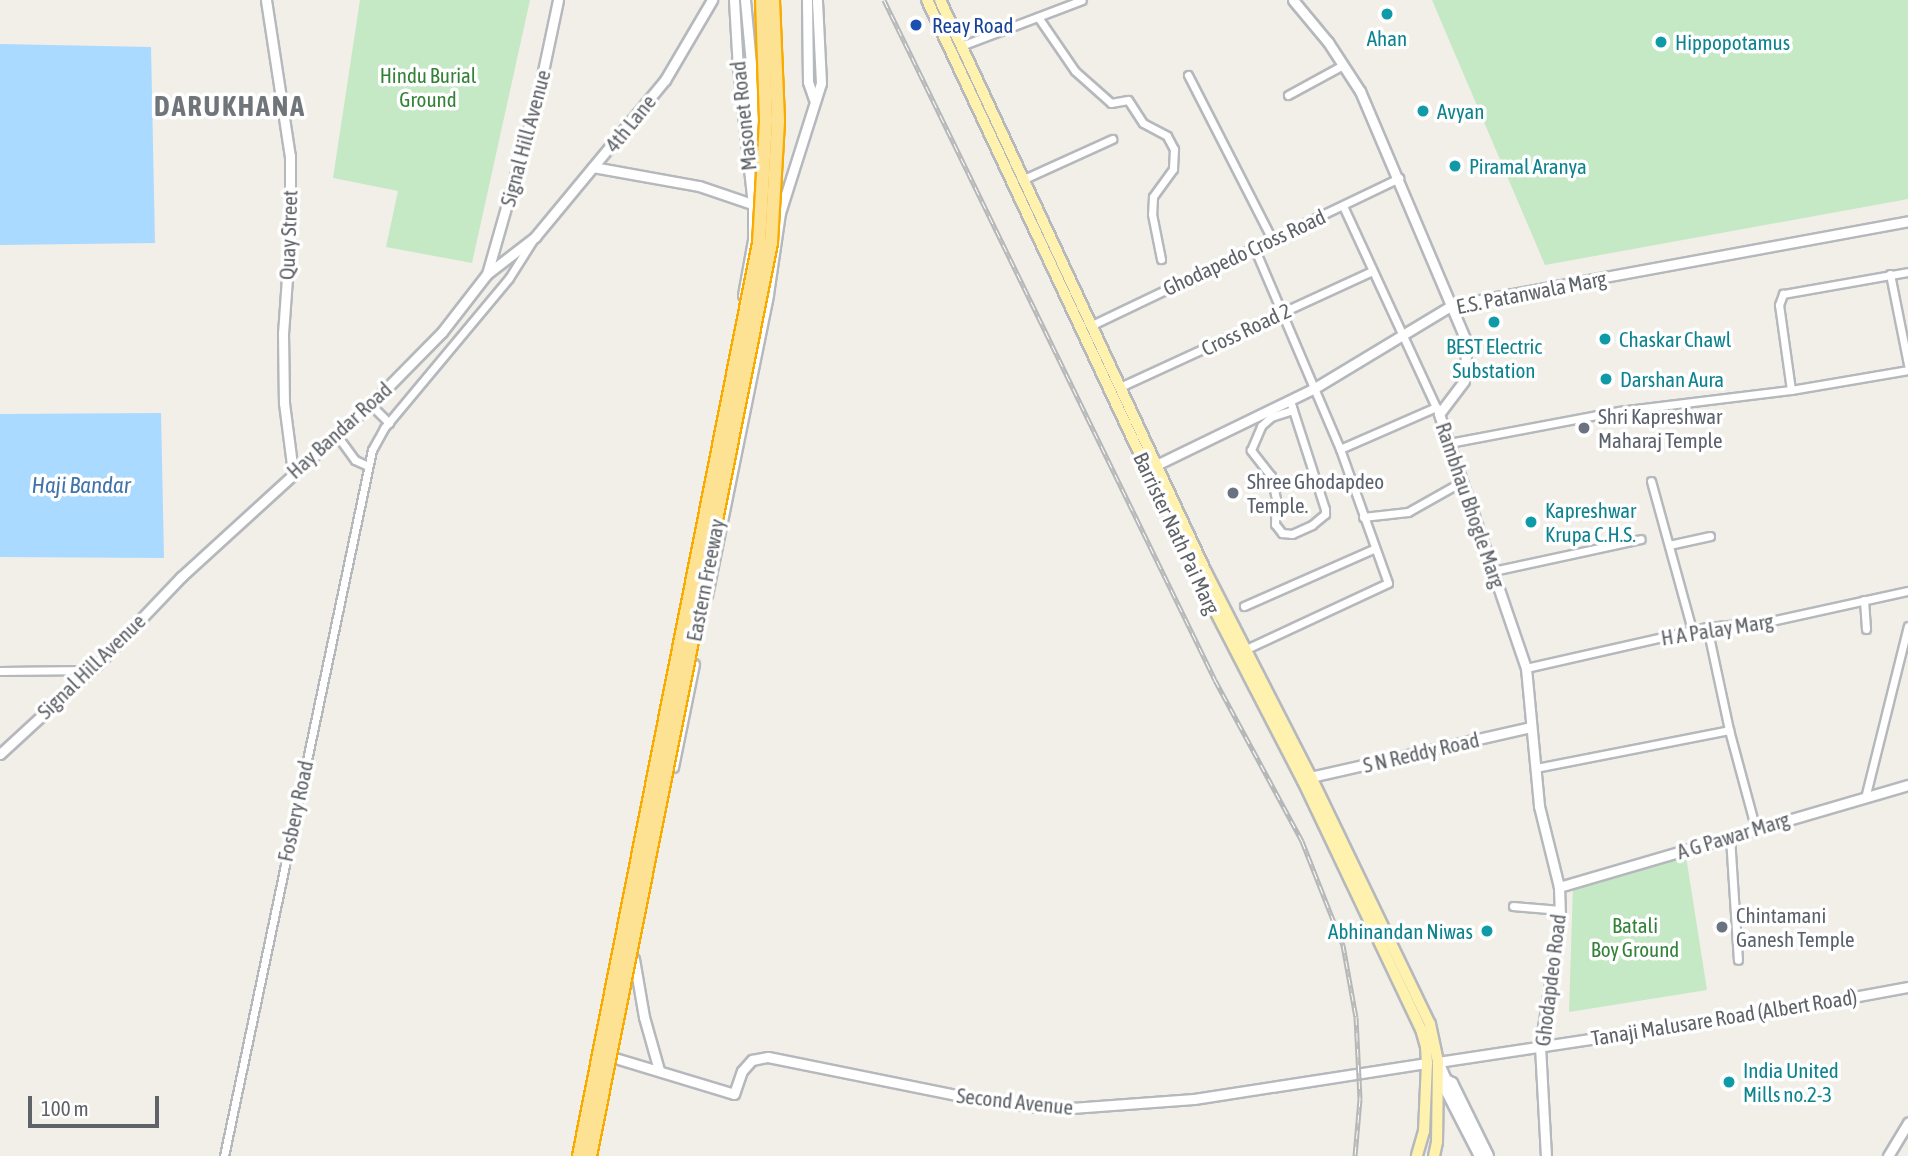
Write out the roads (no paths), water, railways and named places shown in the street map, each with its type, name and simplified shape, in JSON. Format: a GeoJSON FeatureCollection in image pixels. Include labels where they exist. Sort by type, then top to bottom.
{"type":"FeatureCollection","features":[{"type":"Feature","properties":{"kind":"highway","name":"Eastern Freeway"},"geometry":{"type":"LineString","coordinates":[[577,1156],[759,243],[766,120],[762,0]]}},
{"type":"Feature","properties":{"kind":"highway","name":"Eastern Freeway"},"geometry":{"type":"LineString","coordinates":[[592,1156],[771,243],[778,120],[773,0]]}},
{"type":"Feature","properties":{"kind":"main road","name":"Barrister Nath Pai Marg"},"geometry":{"type":"LineString","coordinates":[[927,0],[1152,467],[1236,655],[1307,778]]}},
{"type":"Feature","properties":{"kind":"main road","name":"Barrister Nath Pai Marg"},"geometry":{"type":"LineString","coordinates":[[940,0],[1090,326],[1096,349],[1120,387],[1152,467],[1247,649],[1307,778],[1430,1024],[1433,1062]]}},
{"type":"Feature","properties":{"kind":"main road"},"geometry":{"type":"LineString","coordinates":[[1433,1062],[1446,1080],[1452,1083],[1488,1156]]}},
{"type":"Feature","properties":{"kind":"main road"},"geometry":{"type":"LineString","coordinates":[[1417,1156],[1424,1131],[1433,1062]]}},
{"type":"Feature","properties":{"kind":"main road"},"geometry":{"type":"LineString","coordinates":[[1433,1062],[1437,1142],[1434,1156]]}},
{"type":"Feature","properties":{"kind":"main road"},"geometry":{"type":"LineString","coordinates":[[1446,1080],[1445,1088],[1480,1156]]}},
{"type":"Feature","properties":{"kind":"street","name":"Quay Street"},"geometry":{"type":"LineString","coordinates":[[266,0],[290,156],[290,236],[283,332],[283,380],[293,472]]}},
{"type":"Feature","properties":{"kind":"street","name":"Signal Hill Avenue"},"geometry":{"type":"LineString","coordinates":[[487,274],[538,95],[558,0]]}},
{"type":"Feature","properties":{"kind":"street","name":"4th Lane"},"geometry":{"type":"LineString","coordinates":[[368,466],[372,450],[389,423],[509,278],[535,237],[664,80],[712,0]]}},
{"type":"Feature","properties":{"kind":"street","name":"Masonet Road"},"geometry":{"type":"LineString","coordinates":[[577,1156],[724,398],[752,240],[752,205],[734,0]]}},
{"type":"Feature","properties":{"kind":"street"},"geometry":{"type":"LineString","coordinates":[[745,0],[760,159],[780,213]]}},
{"type":"Feature","properties":{"kind":"street"},"geometry":{"type":"LineString","coordinates":[[807,0],[807,82],[814,99]]}},
{"type":"Feature","properties":{"kind":"street"},"geometry":{"type":"LineString","coordinates":[[592,1156],[615,1058],[748,398],[775,257],[780,213],[821,83],[817,0]]}},
{"type":"Feature","properties":{"kind":"street"},"geometry":{"type":"LineString","coordinates":[[961,46],[1082,0]]}},
{"type":"Feature","properties":{"kind":"street","name":"Rambhau Bhogle Marg"},"geometry":{"type":"LineString","coordinates":[[1293,0],[1360,91],[1399,178],[1466,343],[1464,381],[1438,411],[1526,668],[1539,806],[1559,887]]}},
{"type":"Feature","properties":{"kind":"street"},"geometry":{"type":"LineString","coordinates":[[1038,17],[1075,71],[1111,103],[1128,100],[1143,123],[1167,136],[1174,149],[1173,169],[1153,197],[1152,214],[1161,259]]}},
{"type":"Feature","properties":{"kind":"street"},"geometry":{"type":"LineString","coordinates":[[1289,95],[1343,65]]}},
{"type":"Feature","properties":{"kind":"street"},"geometry":{"type":"LineString","coordinates":[[1188,75],[1272,239]]}},
{"type":"Feature","properties":{"kind":"street"},"geometry":{"type":"LineString","coordinates":[[1024,180],[1112,139]]}},
{"type":"Feature","properties":{"kind":"street"},"geometry":{"type":"LineString","coordinates":[[593,167],[699,186],[780,213]]}},
{"type":"Feature","properties":{"kind":"street","name":"Ghodapedo Cross Road"},"geometry":{"type":"LineString","coordinates":[[1090,326],[1399,178]]}},
{"type":"Feature","properties":{"kind":"street"},"geometry":{"type":"LineString","coordinates":[[1340,449],[1438,411],[1343,206]]}},
{"type":"Feature","properties":{"kind":"street","name":"E.S. Patanwala Marg"},"geometry":{"type":"LineString","coordinates":[[1152,467],[1313,388],[1452,305],[1908,221]]}},
{"type":"Feature","properties":{"kind":"street","name":"4th Lane"},"geometry":{"type":"LineString","coordinates":[[487,274],[535,237]]}},
{"type":"Feature","properties":{"kind":"street"},"geometry":{"type":"LineString","coordinates":[[1236,655],[1388,583],[1340,449],[1254,247]]}},
{"type":"Feature","properties":{"kind":"street","name":"Cross Road 2"},"geometry":{"type":"LineString","coordinates":[[1120,387],[1372,271]]}},
{"type":"Feature","properties":{"kind":"street"},"geometry":{"type":"LineString","coordinates":[[1791,390],[1779,305],[1783,294],[1908,272]]}},
{"type":"Feature","properties":{"kind":"street","name":"Hay Bandar Road"},"geometry":{"type":"LineString","coordinates":[[181,577],[370,404],[442,332],[487,274]]}},
{"type":"Feature","properties":{"kind":"street"},"geometry":{"type":"LineString","coordinates":[[1890,274],[1908,364]]}},
{"type":"Feature","properties":{"kind":"street"},"geometry":{"type":"LineString","coordinates":[[1448,443],[1619,411],[1791,390],[1908,370]]}},
{"type":"Feature","properties":{"kind":"street"},"geometry":{"type":"LineString","coordinates":[[1290,400],[1325,509],[1325,514],[1312,525],[1292,534],[1282,533],[1275,524],[1276,499],[1271,476],[1251,450],[1261,426],[1271,417],[1293,410]]}},
{"type":"Feature","properties":{"kind":"street"},"geometry":{"type":"LineString","coordinates":[[370,404],[389,423]]}},
{"type":"Feature","properties":{"kind":"street"},"geometry":{"type":"LineString","coordinates":[[336,434],[355,460],[368,466]]}},
{"type":"Feature","properties":{"kind":"street","name":"Fosbery Road"},"geometry":{"type":"LineString","coordinates":[[224,1156],[368,466]]}},
{"type":"Feature","properties":{"kind":"street"},"geometry":{"type":"LineString","coordinates":[[1363,517],[1408,512],[1462,481]]}},
{"type":"Feature","properties":{"kind":"street"},"geometry":{"type":"LineString","coordinates":[[1651,481],[1692,630]]}},
{"type":"Feature","properties":{"kind":"street"},"geometry":{"type":"LineString","coordinates":[[1668,545],[1710,536]]}},
{"type":"Feature","properties":{"kind":"street"},"geometry":{"type":"LineString","coordinates":[[1493,571],[1641,538]]}},
{"type":"Feature","properties":{"kind":"street"},"geometry":{"type":"LineString","coordinates":[[1244,606],[1374,549]]}},
{"type":"Feature","properties":{"kind":"street","name":"Signal Hill Avenue"},"geometry":{"type":"LineString","coordinates":[[0,754],[91,670],[181,577]]}},
{"type":"Feature","properties":{"kind":"street","name":"H A Palay Marg"},"geometry":{"type":"LineString","coordinates":[[1526,668],[1692,630],[1770,621],[1908,591]]}},
{"type":"Feature","properties":{"kind":"street"},"geometry":{"type":"LineString","coordinates":[[1864,600],[1866,629]]}},
{"type":"Feature","properties":{"kind":"street"},"geometry":{"type":"LineString","coordinates":[[1866,794],[1908,625]]}},
{"type":"Feature","properties":{"kind":"street"},"geometry":{"type":"LineString","coordinates":[[1707,627],[1728,730],[1756,830]]}},
{"type":"Feature","properties":{"kind":"street"},"geometry":{"type":"LineString","coordinates":[[0,671],[91,670]]}},
{"type":"Feature","properties":{"kind":"street","name":"S N Reddy Road"},"geometry":{"type":"LineString","coordinates":[[1307,778],[1530,727]]}},
{"type":"Feature","properties":{"kind":"street"},"geometry":{"type":"LineString","coordinates":[[1536,768],[1728,730]]}},
{"type":"Feature","properties":{"kind":"street","name":"A G Pawar Marg"},"geometry":{"type":"LineString","coordinates":[[1559,887],[1756,830],[1866,794],[1908,785]]}},
{"type":"Feature","properties":{"kind":"street"},"geometry":{"type":"LineString","coordinates":[[1730,837],[1738,960]]}},
{"type":"Feature","properties":{"kind":"street","name":"Ghodapdeo Road"},"geometry":{"type":"LineString","coordinates":[[1546,1156],[1540,1046],[1560,911],[1559,887]]}},
{"type":"Feature","properties":{"kind":"street"},"geometry":{"type":"LineString","coordinates":[[1513,906],[1560,911]]}},
{"type":"Feature","properties":{"kind":"street"},"geometry":{"type":"LineString","coordinates":[[615,954],[634,959]]}},
{"type":"Feature","properties":{"kind":"street"},"geometry":{"type":"LineString","coordinates":[[634,959],[647,1028],[659,1070]]}},
{"type":"Feature","properties":{"kind":"street","name":"Tanaji Malusare Road (Albert Road)"},"geometry":{"type":"LineString","coordinates":[[1433,1062],[1777,1012],[1908,987]]}},
{"type":"Feature","properties":{"kind":"street","name":"Second Avenue"},"geometry":{"type":"LineString","coordinates":[[615,1058],[734,1094],[742,1071],[752,1060],[768,1057],[992,1102],[1058,1110],[1194,1098],[1433,1062]]}},
{"type":"Feature","properties":{"kind":"street"},"geometry":{"type":"LineString","coordinates":[[1888,1156],[1908,1123]]}},
{"type":"Feature","properties":{"kind":"water"},"geometry":{"type":"Polygon","coordinates":[[[0,44],[151,47],[155,243],[0,245],[0,44]]]}},
{"type":"Feature","properties":{"kind":"water","name":"Haji Bandar"},"geometry":{"type":"Polygon","coordinates":[[[161,413],[164,558],[0,557],[0,414],[161,413]]]}},
{"type":"Feature","properties":{"kind":"railway"},"geometry":{"type":"LineString","coordinates":[[884,0],[1215,680],[1302,841],[1343,945],[1356,1017],[1360,1099],[1355,1156]]}},
{"type":"Feature","properties":{"kind":"place","name":"Ahan"},"geometry":{"type":"Point","coordinates":[1387,14]}},
{"type":"Feature","properties":{"kind":"place","name":"Reay Road"},"geometry":{"type":"Point","coordinates":[916,25]}},
{"type":"Feature","properties":{"kind":"place","name":"Hippopotamus"},"geometry":{"type":"Point","coordinates":[1661,42]}},
{"type":"Feature","properties":{"kind":"place","name":"Avyan"},"geometry":{"type":"Point","coordinates":[1423,111]}},
{"type":"Feature","properties":{"kind":"place","name":"Piramal Aranya"},"geometry":{"type":"Point","coordinates":[1455,166]}},
{"type":"Feature","properties":{"kind":"place","name":"BEST Electric Substation"},"geometry":{"type":"Point","coordinates":[1494,322]}},
{"type":"Feature","properties":{"kind":"place","name":"Chaskar Chawl"},"geometry":{"type":"Point","coordinates":[1605,339]}},
{"type":"Feature","properties":{"kind":"place","name":"Darshan Aura"},"geometry":{"type":"Point","coordinates":[1606,379]}},
{"type":"Feature","properties":{"kind":"place","name":"Shri Kapreshwar Maharaj Temple"},"geometry":{"type":"Point","coordinates":[1584,428]}},
{"type":"Feature","properties":{"kind":"place","name":"Shree Ghodapdeo Temple."},"geometry":{"type":"Point","coordinates":[1233,493]}},
{"type":"Feature","properties":{"kind":"place","name":"Kapreshwar Krupa C.H.S."},"geometry":{"type":"Point","coordinates":[1531,522]}},
{"type":"Feature","properties":{"kind":"place","name":"Chintamani Ganesh Temple"},"geometry":{"type":"Point","coordinates":[1722,927]}},
{"type":"Feature","properties":{"kind":"place","name":"Abhinandan Niwas"},"geometry":{"type":"Point","coordinates":[1487,931]}},
{"type":"Feature","properties":{"kind":"place","name":"India United Mills no.2-3"},"geometry":{"type":"Point","coordinates":[1729,1082]}},
{"type":"Feature","properties":{"kind":"district","name":"DARUKHANA"},"geometry":{"type":"Point","coordinates":[230,106]}},
{"type":"Feature","properties":{"kind":"park label","name":"Hindu Burial Ground"},"geometry":{"type":"Point","coordinates":[428,87]}},
{"type":"Feature","properties":{"kind":"park label","name":"Batali Boy Ground"},"geometry":{"type":"Point","coordinates":[1635,937]}}]}
